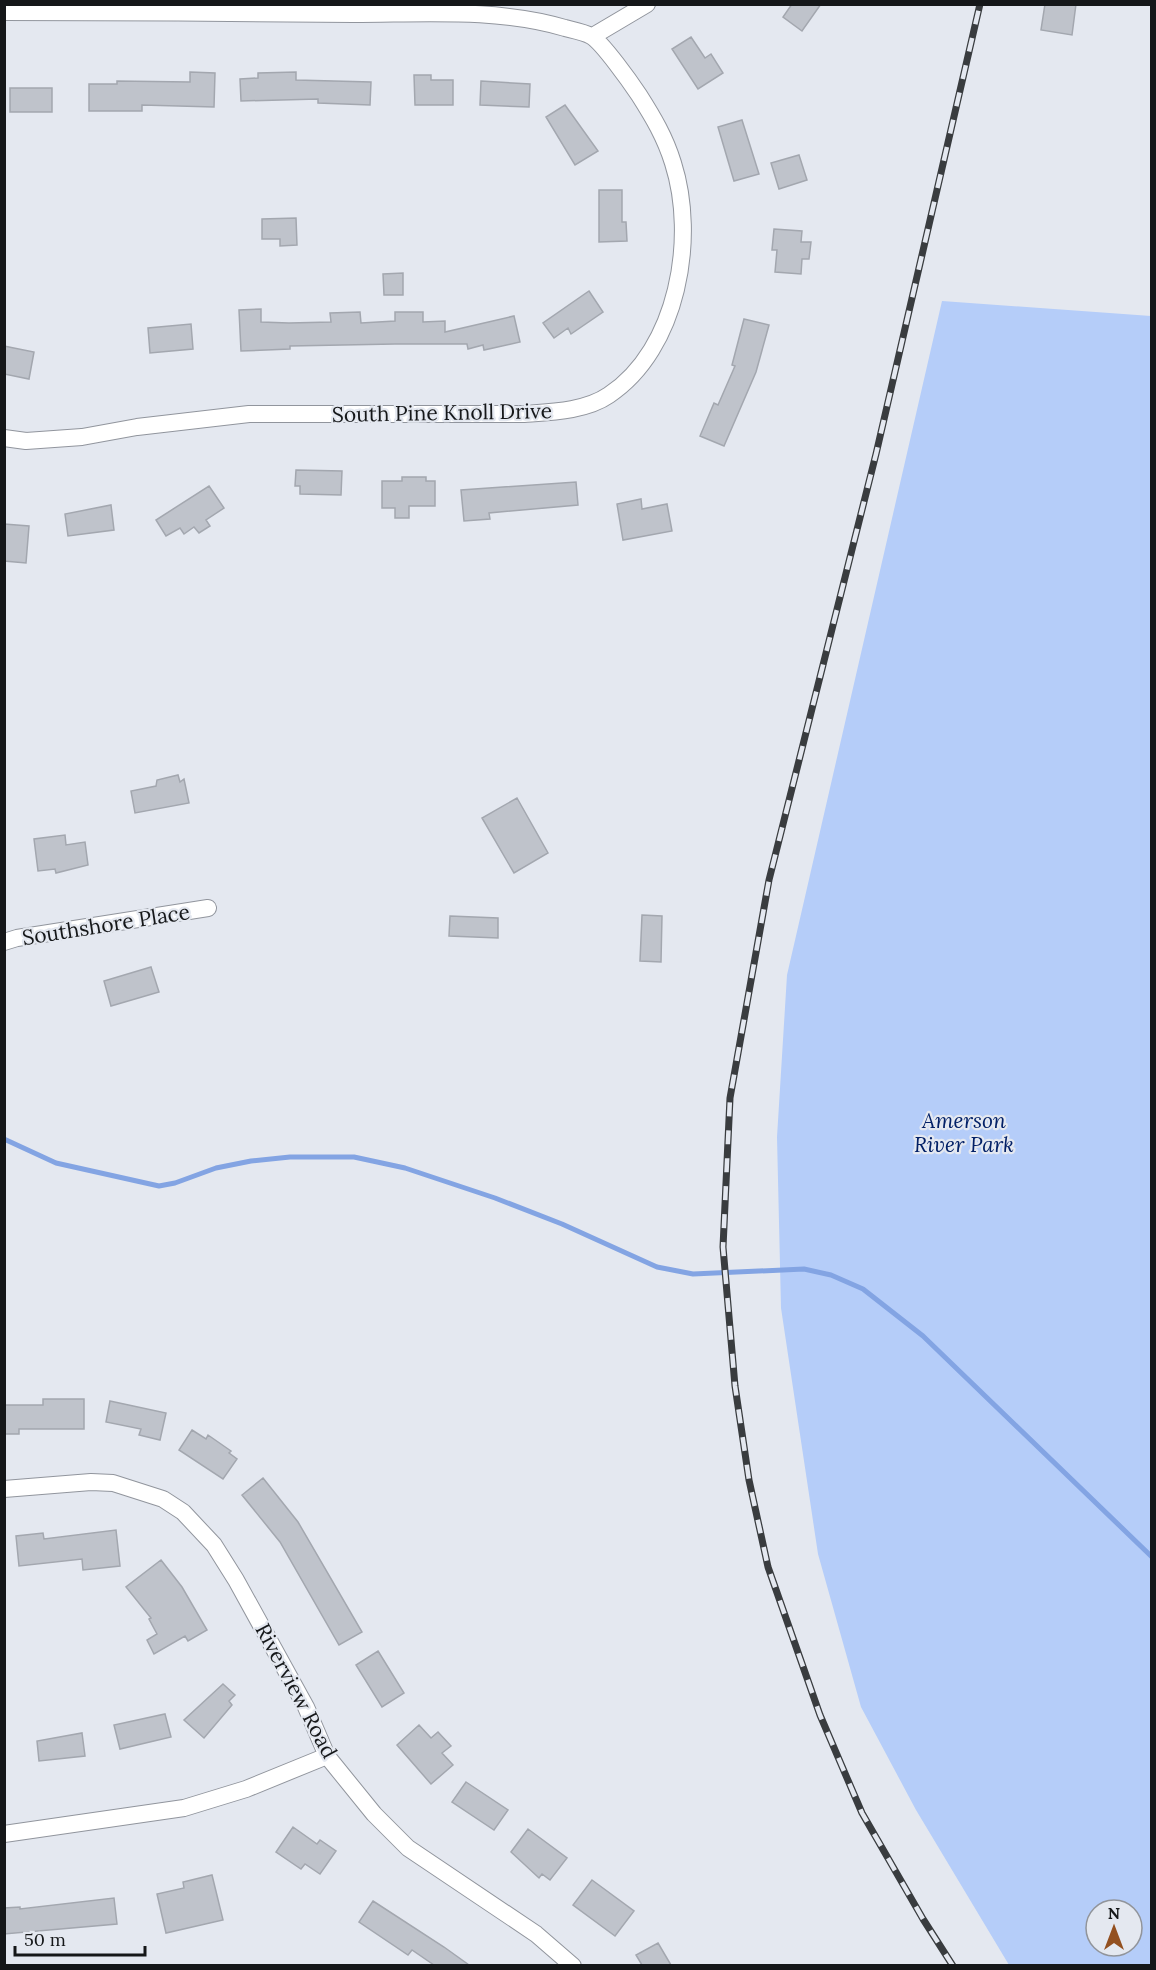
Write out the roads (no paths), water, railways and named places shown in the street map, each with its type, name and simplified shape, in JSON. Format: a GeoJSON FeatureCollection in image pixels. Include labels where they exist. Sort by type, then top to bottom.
{"type":"FeatureCollection","features":[{"type":"Feature","properties":{"kind":"street"},"geometry":{"type":"LineString","coordinates":[[4,12],[462,14],[538,20],[593,36],[647,4]]}},
{"type":"Feature","properties":{"kind":"street","name":"South Pine Knoll Drive"},"geometry":{"type":"LineString","coordinates":[[4,438],[26,441],[82,437],[137,427],[249,414],[543,413],[562,411],[607,397],[631,375],[653,346],[668,319],[679,275],[681,206],[674,165],[660,127],[593,36]]}},
{"type":"Feature","properties":{"kind":"street","name":"Southshore Place"},"geometry":{"type":"LineString","coordinates":[[4,942],[17,938],[208,908]]}},
{"type":"Feature","properties":{"kind":"street","name":"Riverview Road"},"geometry":{"type":"LineString","coordinates":[[4,1489],[80,1482],[113,1483],[163,1499],[183,1512],[214,1545],[236,1580],[306,1707],[327,1756],[374,1814],[408,1848],[536,1934],[573,1965]]}},
{"type":"Feature","properties":{"kind":"street"},"geometry":{"type":"LineString","coordinates":[[4,1834],[184,1808],[246,1789],[327,1756]]}},
{"type":"Feature","properties":{"kind":"waterway"},"geometry":{"type":"LineString","coordinates":[[4,1139],[56,1163],[159,1186],[175,1183],[216,1168],[251,1161],[290,1157],[354,1157],[405,1168],[495,1198],[562,1224],[657,1267],[693,1274],[804,1269],[831,1275],[863,1289],[923,1336],[1152,1557]]}},
{"type":"Feature","properties":{"kind":"railway"},"geometry":{"type":"LineString","coordinates":[[953,1966],[862,1813],[820,1715],[768,1567],[749,1480],[735,1386],[723,1247],[730,1098],[769,880],[876,454],[980,4]]}},
{"type":"Feature","properties":{"kind":"park label","name":"Amerson River Park"},"geometry":{"type":"Point","coordinates":[964,1133]}}]}
